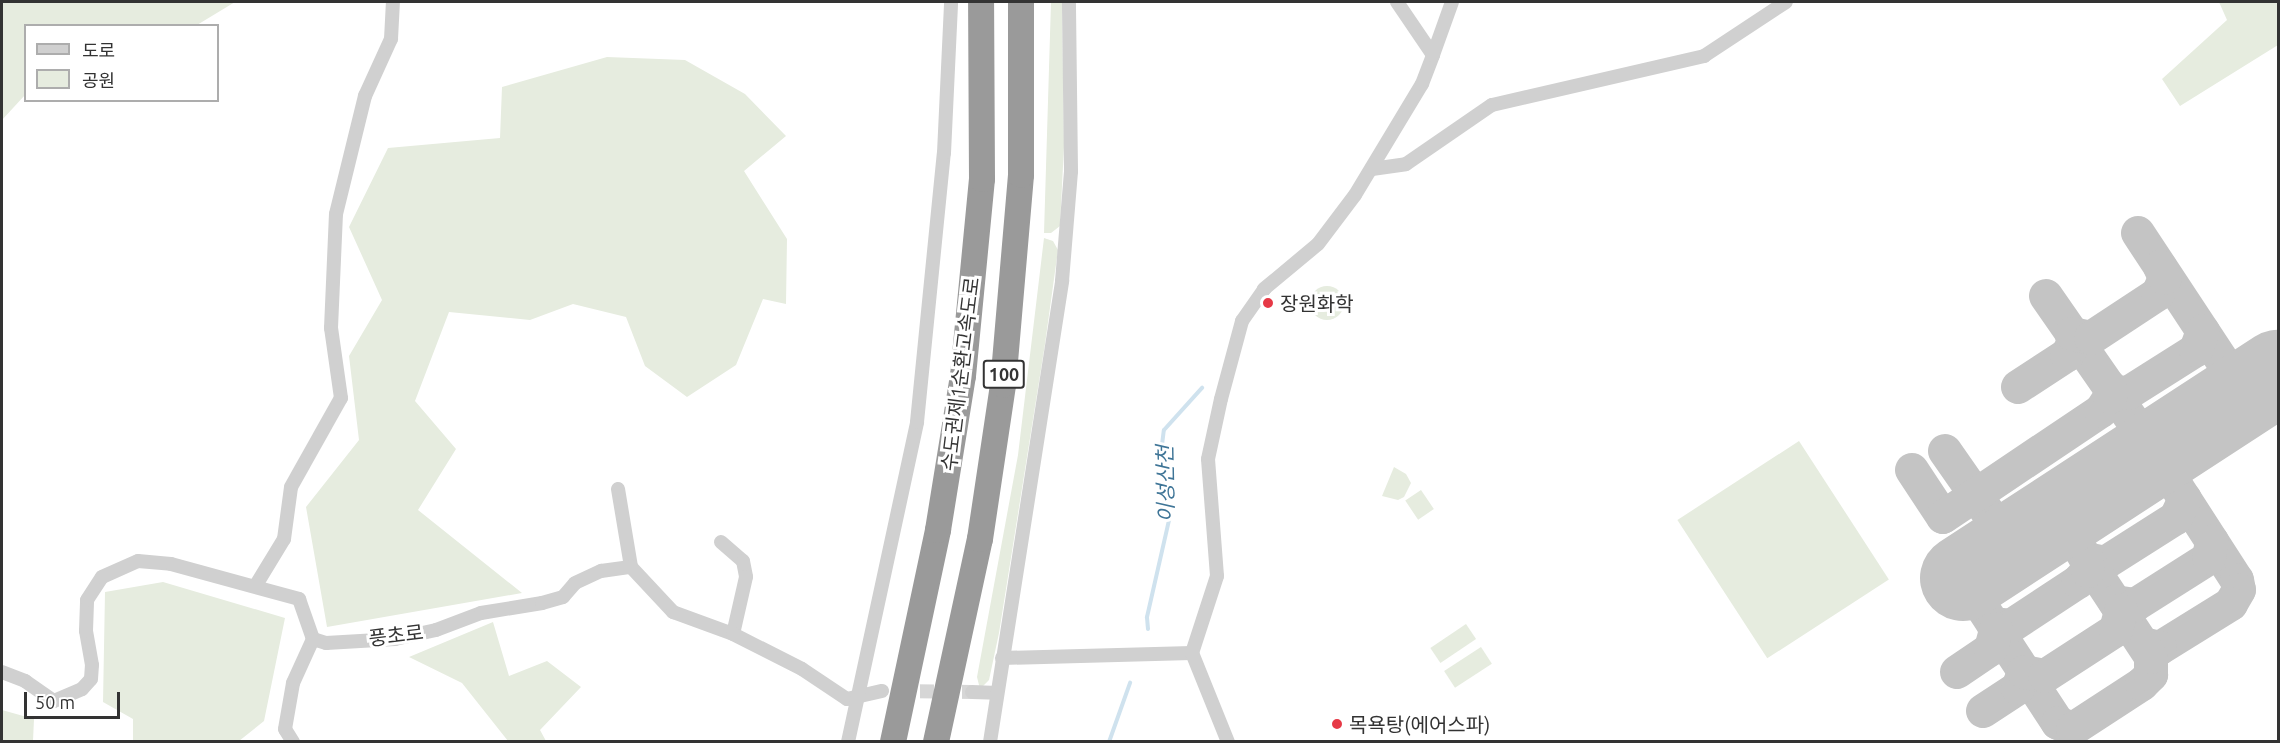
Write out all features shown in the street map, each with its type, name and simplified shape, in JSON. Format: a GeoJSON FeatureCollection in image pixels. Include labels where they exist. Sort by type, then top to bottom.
{"type":"FeatureCollection","features":[{"type":"Feature","properties":{"kind":"highway","name":"수도권제1순환고속도로"},"geometry":{"type":"LineString","coordinates":[[893,741],[938,530],[963,376],[982,179],[981,2]]}},
{"type":"Feature","properties":{"kind":"highway","name":"수도권제1순환고속도로"},"geometry":{"type":"LineString","coordinates":[[936,741],[980,539],[1003,385],[1021,175],[1021,2]]}},
{"type":"Feature","properties":{"kind":"street"},"geometry":{"type":"LineString","coordinates":[[255,585],[284,539],[291,487],[341,398],[332,328],[336,214],[365,96],[391,39],[393,2]]}},
{"type":"Feature","properties":{"kind":"street"},"geometry":{"type":"LineString","coordinates":[[848,741],[917,422],[944,153],[951,2]]}},
{"type":"Feature","properties":{"kind":"street"},"geometry":{"type":"LineString","coordinates":[[990,741],[1039,445],[1063,270],[1071,171],[1070,2]]}},
{"type":"Feature","properties":{"kind":"street"},"geometry":{"type":"LineString","coordinates":[[1397,2],[1433,55]]}},
{"type":"Feature","properties":{"kind":"street"},"geometry":{"type":"LineString","coordinates":[[1228,741],[1192,653],[1217,576],[1208,459],[1242,321],[1264,289],[1318,244],[1372,169],[1407,114],[1433,55],[1452,2]]}},
{"type":"Feature","properties":{"kind":"street"},"geometry":{"type":"LineString","coordinates":[[1372,169],[1406,164],[1492,105],[1704,56],[1786,2]]}},
{"type":"Feature","properties":{"kind":"street"},"geometry":{"type":"LineString","coordinates":[[618,489],[631,567],[673,612],[733,634],[802,669],[847,699],[882,691]]}},
{"type":"Feature","properties":{"kind":"street"},"geometry":{"type":"LineString","coordinates":[[721,542],[743,561],[746,577],[733,634]]}},
{"type":"Feature","properties":{"kind":"street"},"geometry":{"type":"LineString","coordinates":[[2,672],[25,681],[54,701],[82,689],[91,679],[92,665],[85,623],[87,600],[102,577],[138,561],[154,560],[255,585],[299,599],[313,639],[293,683],[285,729],[292,741]]}},
{"type":"Feature","properties":{"kind":"street","name":"풍초로"},"geometry":{"type":"LineString","coordinates":[[313,639],[326,643],[395,639],[481,613],[543,603],[563,597],[575,583],[601,571],[631,567]]}},
{"type":"Feature","properties":{"kind":"street"},"geometry":{"type":"LineString","coordinates":[[1002,658],[1192,653]]}},
{"type":"Feature","properties":{"kind":"street"},"geometry":{"type":"LineString","coordinates":[[972,692],[997,693]]}},
{"type":"Feature","properties":{"kind":"green space"},"geometry":{"type":"Polygon","coordinates":[[[2,2],[235,2],[199,24],[24,24],[24,96],[2,120],[2,2]]]}},
{"type":"Feature","properties":{"kind":"green space"},"geometry":{"type":"Polygon","coordinates":[[[1051,2],[1062,2],[1064,146],[1060,226],[1051,233],[1044,233],[1051,2]]]}},
{"type":"Feature","properties":{"kind":"green space"},"geometry":{"type":"Polygon","coordinates":[[[2219,2],[2278,2],[2278,45],[2180,106],[2162,79],[2227,20],[2219,2]]]}},
{"type":"Feature","properties":{"kind":"green space"},"geometry":{"type":"Polygon","coordinates":[[[607,57],[685,60],[745,94],[786,136],[744,171],[787,239],[786,304],[763,299],[736,365],[687,397],[645,366],[626,317],[573,304],[530,320],[449,312],[415,401],[456,449],[418,510],[522,593],[327,627],[306,507],[359,440],[349,356],[382,300],[349,227],[388,148],[500,138],[502,87],[607,57]]]}},
{"type":"Feature","properties":{"kind":"green space"},"geometry":{"type":"Polygon","coordinates":[[[1044,238],[1053,241],[1058,250],[1045,344],[999,633],[989,680],[980,689],[977,677],[1018,455],[1044,238]]]}},
{"type":"Feature","properties":{"kind":"green space"},"geometry":{"type":"Polygon","coordinates":[[[1327,286],[1339,291],[1344,303],[1339,315],[1327,320],[1315,315],[1310,303],[1315,291],[1327,286]]]}},
{"type":"Feature","properties":{"kind":"green space"},"geometry":{"type":"Polygon","coordinates":[[[1799,441],[1889,579],[1767,658],[1677,520],[1799,441]]]}},
{"type":"Feature","properties":{"kind":"green space"},"geometry":{"type":"Polygon","coordinates":[[[1394,467],[1406,474],[1411,483],[1404,497],[1398,500],[1382,496],[1394,467]]]}},
{"type":"Feature","properties":{"kind":"green space"},"geometry":{"type":"Polygon","coordinates":[[[1421,490],[1434,509],[1418,520],[1405,501],[1421,490]]]}},
{"type":"Feature","properties":{"kind":"green space"},"geometry":{"type":"Polygon","coordinates":[[[163,582],[285,618],[264,721],[239,741],[133,741],[133,719],[103,702],[105,592],[163,582]]]}},
{"type":"Feature","properties":{"kind":"green space"},"geometry":{"type":"Polygon","coordinates":[[[493,622],[509,676],[547,661],[581,687],[540,730],[546,741],[508,741],[462,683],[409,657],[493,622]]]}},
{"type":"Feature","properties":{"kind":"green space"},"geometry":{"type":"Polygon","coordinates":[[[1466,624],[1476,639],[1440,663],[1430,648],[1466,624]]]}},
{"type":"Feature","properties":{"kind":"green space"},"geometry":{"type":"Polygon","coordinates":[[[1481,647],[1492,664],[1455,688],[1444,671],[1481,647]]]}},
{"type":"Feature","properties":{"kind":"green space"},"geometry":{"type":"Polygon","coordinates":[[[2,710],[34,719],[33,741],[2,741],[2,710]]]}},
{"type":"Feature","properties":{"kind":"waterway","name":"이성산천"},"geometry":{"type":"LineString","coordinates":[[1148,629],[1147,617],[1170,516],[1161,453],[1164,430],[1202,388]]}},
{"type":"Feature","properties":{"kind":"waterway","name":"이성산천"},"geometry":{"type":"LineString","coordinates":[[1109,742],[1130,683]]}},
{"type":"Feature","properties":{"kind":"taxiway"},"geometry":{"type":"LineString","coordinates":[[2138,233],[2245,395]]}},
{"type":"Feature","properties":{"kind":"taxiway"},"geometry":{"type":"LineString","coordinates":[[2018,387],[2067,355],[2073,345],[2072,334],[2091,338],[2158,294],[2165,278],[2160,267]]}},
{"type":"Feature","properties":{"kind":"taxiway"},"geometry":{"type":"LineString","coordinates":[[2046,296],[2155,453],[2237,580],[2239,590],[2231,604],[2160,648],[2143,644]]}},
{"type":"Feature","properties":{"kind":"taxiway"},"geometry":{"type":"LineString","coordinates":[[2113,392],[2128,393],[2196,350],[2203,331]]}},
{"type":"Feature","properties":{"kind":"taxiway"},"geometry":{"type":"LineString","coordinates":[[1912,470],[1943,517],[2101,411],[2110,397],[2110,387]]}},
{"type":"Feature","properties":{"kind":"taxiway"},"geometry":{"type":"LineString","coordinates":[[1945,451],[2012,547]]}},
{"type":"Feature","properties":{"kind":"taxiway"},"geometry":{"type":"LineString","coordinates":[[2086,559],[2105,563],[2176,518],[2185,499]]}},
{"type":"Feature","properties":{"kind":"taxiway"},"geometry":{"type":"LineString","coordinates":[[1963,578],[2058,723],[2073,729],[2142,684],[2151,675],[2151,657],[2058,516]]}},
{"type":"Feature","properties":{"kind":"taxiway"},"geometry":{"type":"LineString","coordinates":[[2115,602],[2135,605],[2209,558],[2212,541]]}},
{"type":"Feature","properties":{"kind":"taxiway"},"geometry":{"type":"LineString","coordinates":[[1993,624],[2011,626],[2078,582],[2088,571],[2086,559]]}},
{"type":"Feature","properties":{"kind":"taxiway"},"geometry":{"type":"LineString","coordinates":[[1983,711],[2018,688],[2024,672],[2045,676],[2116,630],[2121,611]]}},
{"type":"Feature","properties":{"kind":"taxiway"},"geometry":{"type":"LineString","coordinates":[[1957,672],[1991,649],[1996,630]]}},
{"type":"Feature","properties":{"kind":"runway"},"geometry":{"type":"LineString","coordinates":[[1963,578],[2278,373]]}},
{"type":"Feature","properties":{"kind":"tunnel"},"geometry":{"type":"LineString","coordinates":[[899,691],[972,692]]}},
{"type":"Feature","properties":{"kind":"place","name":"장원화학"},"geometry":{"type":"Point","coordinates":[1268,303]}},
{"type":"Feature","properties":{"kind":"place","name":"목욕탕(에어스파)"},"geometry":{"type":"Point","coordinates":[1337,724]}}]}
